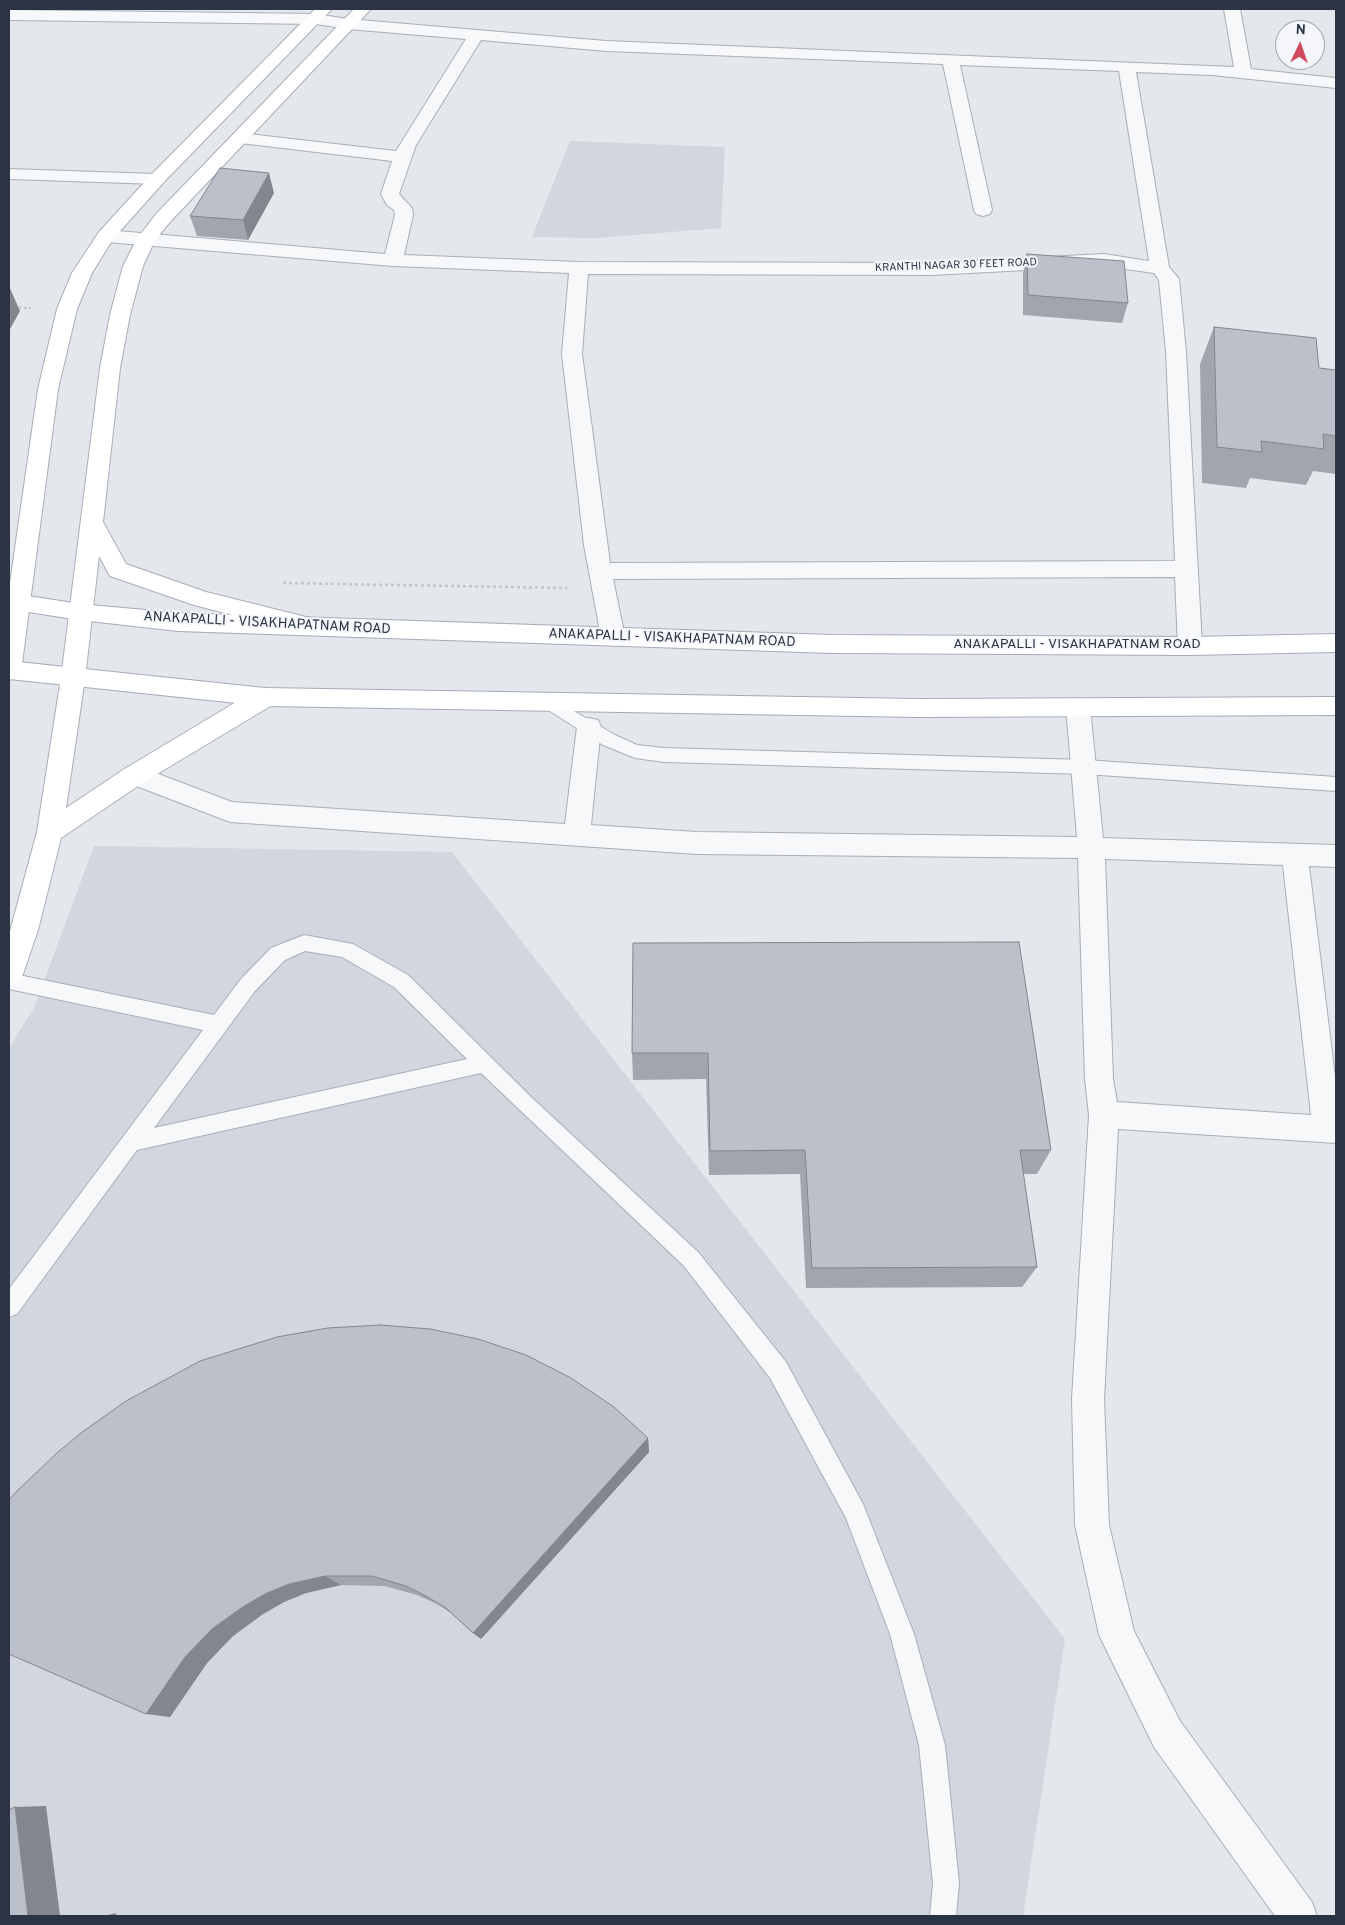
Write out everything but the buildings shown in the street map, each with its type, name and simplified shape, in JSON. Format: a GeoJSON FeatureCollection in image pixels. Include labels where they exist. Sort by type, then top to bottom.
{"type":"FeatureCollection","features":[{"type":"Feature","properties":{"kind":"main road"},"geometry":{"type":"LineString","coordinates":[[9,974],[24,930],[50,832],[73,678],[110,368],[120,315],[133,266],[146,239],[163,218],[363,9]]}},
{"type":"Feature","properties":{"kind":"main road"},"geometry":{"type":"LineString","coordinates":[[320,14],[158,179],[106,236],[82,274],[67,309],[48,389],[31,508],[13,602],[9,670],[265,697],[919,708],[1336,706]]}},
{"type":"Feature","properties":{"kind":"main road"},"geometry":{"type":"LineString","coordinates":[[9,518],[31,508]]}},
{"type":"Feature","properties":{"kind":"main road"},"geometry":{"type":"LineString","coordinates":[[91,521],[118,570],[202,599],[315,627]]}},
{"type":"Feature","properties":{"kind":"main road","name":"ANAKAPALLI - VISAKHAPATNAM ROAD"},"geometry":{"type":"LineString","coordinates":[[13,602],[80,612],[178,622],[832,644],[1190,646],[1336,643]]}},
{"type":"Feature","properties":{"kind":"main road"},"geometry":{"type":"LineString","coordinates":[[50,832],[135,775],[265,697]]}},
{"type":"Feature","properties":{"kind":"street"},"geometry":{"type":"LineString","coordinates":[[1232,9],[1243,72]]}},
{"type":"Feature","properties":{"kind":"street"},"geometry":{"type":"LineString","coordinates":[[9,15],[320,14],[348,24],[606,46],[1243,72],[1336,82]]}},
{"type":"Feature","properties":{"kind":"street"},"geometry":{"type":"LineString","coordinates":[[393,260],[404,215],[403,208],[393,201],[390,194],[406,145],[477,34]]}},
{"type":"Feature","properties":{"kind":"street"},"geometry":{"type":"LineString","coordinates":[[950,59],[983,210]]}},
{"type":"Feature","properties":{"kind":"street"},"geometry":{"type":"LineString","coordinates":[[1127,67],[1160,268],[1169,279],[1175,343],[1190,646]]}},
{"type":"Feature","properties":{"kind":"street"},"geometry":{"type":"LineString","coordinates":[[240,138],[403,157]]}},
{"type":"Feature","properties":{"kind":"street"},"geometry":{"type":"LineString","coordinates":[[9,174],[158,179]]}},
{"type":"Feature","properties":{"kind":"street","name":"KRANTHI NAGAR 30 FEET ROAD"},"geometry":{"type":"LineString","coordinates":[[106,236],[393,260],[579,268],[931,269],[1104,260],[1160,268]]}},
{"type":"Feature","properties":{"kind":"street"},"geometry":{"type":"LineString","coordinates":[[579,268],[572,354],[595,545],[613,637]]}},
{"type":"Feature","properties":{"kind":"street"},"geometry":{"type":"LineString","coordinates":[[602,580],[1185,569]]}},
{"type":"Feature","properties":{"kind":"street"},"geometry":{"type":"LineString","coordinates":[[1078,706],[1091,848],[1099,1079],[1104,1115],[1088,1398],[1092,1525],[1117,1635],[1167,1734],[1298,1916]]}},
{"type":"Feature","properties":{"kind":"street"},"geometry":{"type":"LineString","coordinates":[[577,835],[589,727]]}},
{"type":"Feature","properties":{"kind":"street"},"geometry":{"type":"LineString","coordinates":[[135,775],[230,812],[697,843],[1091,848],[1336,856]]}},
{"type":"Feature","properties":{"kind":"street"},"geometry":{"type":"LineString","coordinates":[[1104,1115],[1331,1130],[1295,856]]}},
{"type":"Feature","properties":{"kind":"lane"},"geometry":{"type":"LineString","coordinates":[[548,702],[609,740],[635,751],[664,756],[1085,767],[1336,784]]}},
{"type":"Feature","properties":{"kind":"lane"},"geometry":{"type":"LineString","coordinates":[[9,1306],[248,985],[278,954],[304,943],[346,950],[401,981],[484,1064],[691,1259],[778,1370],[855,1512],[902,1634],[932,1745],[946,1883],[943,1916]]}},
{"type":"Feature","properties":{"kind":"lane"},"geometry":{"type":"LineString","coordinates":[[9,981],[219,1025]]}},
{"type":"Feature","properties":{"kind":"lane"},"geometry":{"type":"LineString","coordinates":[[131,1142],[484,1064]]}},
{"type":"Feature","properties":{"kind":"path"},"geometry":{"type":"LineString","coordinates":[[278,583],[602,580]]}},
{"type":"Feature","properties":{"kind":"shaded area"},"geometry":{"type":"Polygon","coordinates":[[[570,141],[725,147],[721,228],[598,238],[532,237],[570,141]]]}},
{"type":"Feature","properties":{"kind":"shaded area"},"geometry":{"type":"Polygon","coordinates":[[[94,846],[452,852],[1065,1639],[1023,1916],[9,1916],[9,1048],[34,1008],[94,846]]]}}]}
